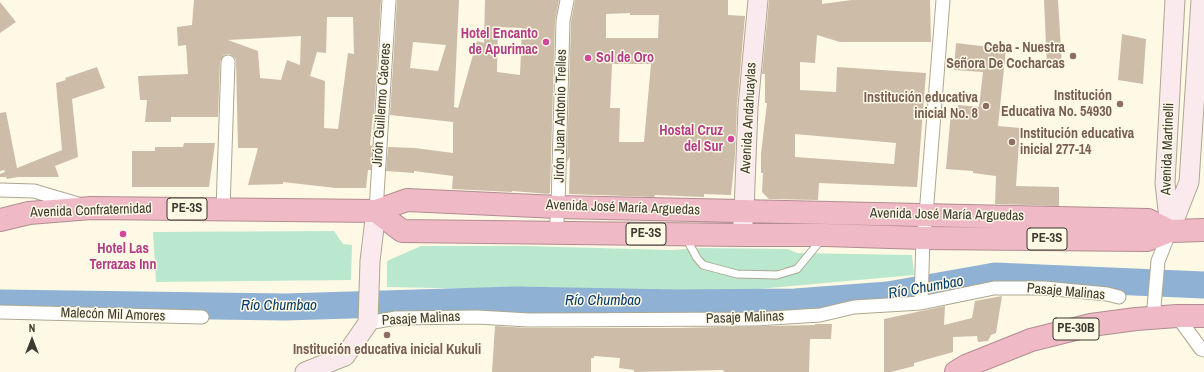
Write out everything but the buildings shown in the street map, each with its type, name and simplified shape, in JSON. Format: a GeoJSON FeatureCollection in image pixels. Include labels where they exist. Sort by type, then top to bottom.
{"type":"FeatureCollection","features":[{"type":"Feature","properties":{"kind":"highway","name":"Avenida José María Arguedas"},"geometry":{"type":"LineString","coordinates":[[376,211],[407,200],[558,207],[1148,220],[1170,231]]}},
{"type":"Feature","properties":{"kind":"highway","name":"Avenida Confraternidad"},"geometry":{"type":"LineString","coordinates":[[0,220],[29,213],[91,208],[376,211]]}},
{"type":"Feature","properties":{"kind":"highway","name":"Avenida José María Arguedas"},"geometry":{"type":"LineString","coordinates":[[376,211],[402,231],[1147,240],[1170,231]]}},
{"type":"Feature","properties":{"kind":"highway","name":"PE-3S"},"geometry":{"type":"LineString","coordinates":[[1170,231],[1204,230]]}},
{"type":"Feature","properties":{"kind":"highway","name":"PE-30B"},"geometry":{"type":"LineString","coordinates":[[956,372],[966,366],[1031,340],[1091,325],[1136,319],[1163,313],[1204,316]]}},
{"type":"Feature","properties":{"kind":"street","name":"Jirón Guillermo Cáceres"},"geometry":{"type":"LineString","coordinates":[[376,211],[389,0]]}},
{"type":"Feature","properties":{"kind":"street","name":"Jirón Juan Antonio Trelles"},"geometry":{"type":"LineString","coordinates":[[556,233],[563,21],[567,0]]}},
{"type":"Feature","properties":{"kind":"street","name":"Avenida Andahuaylas"},"geometry":{"type":"LineString","coordinates":[[742,235],[748,107],[758,0]]}},
{"type":"Feature","properties":{"kind":"street"},"geometry":{"type":"LineString","coordinates":[[921,300],[923,238],[943,0]]}},
{"type":"Feature","properties":{"kind":"street","name":"Avenida Martinelli"},"geometry":{"type":"LineString","coordinates":[[1170,231],[1165,183],[1175,0]]}},
{"type":"Feature","properties":{"kind":"street","name":"Avenida Martinelli"},"geometry":{"type":"LineString","coordinates":[[1170,231],[1189,182],[1201,0]]}},
{"type":"Feature","properties":{"kind":"street"},"geometry":{"type":"LineString","coordinates":[[223,209],[228,62]]}},
{"type":"Feature","properties":{"kind":"street"},"geometry":{"type":"LineString","coordinates":[[0,190],[34,191],[91,208]]}},
{"type":"Feature","properties":{"kind":"street"},"geometry":{"type":"LineString","coordinates":[[305,372],[345,356],[368,320],[370,261],[376,211]]}},
{"type":"Feature","properties":{"kind":"street"},"geometry":{"type":"LineString","coordinates":[[1170,231],[1158,261],[1163,313],[1201,349],[1204,350]]}},
{"type":"Feature","properties":{"kind":"street","name":"Pasaje Malinas"},"geometry":{"type":"LineString","coordinates":[[368,320],[396,318],[477,317],[530,320],[756,319],[820,315],[854,307],[921,300],[994,288],[1044,288],[1107,294],[1119,297]]}},
{"type":"Feature","properties":{"kind":"street","name":"Malecón Mil Amores"},"geometry":{"type":"LineString","coordinates":[[0,312],[202,318]]}},
{"type":"Feature","properties":{"kind":"lane"},"geometry":{"type":"LineString","coordinates":[[684,235],[697,258],[703,265],[737,274],[777,275],[797,268],[825,235]]}},
{"type":"Feature","properties":{"kind":"green space"},"geometry":{"type":"Polygon","coordinates":[[[334,231],[343,244],[352,245],[351,280],[156,282],[153,232],[334,231]]]}},
{"type":"Feature","properties":{"kind":"green space"},"geometry":{"type":"Polygon","coordinates":[[[421,246],[524,246],[671,250],[702,248],[788,249],[797,253],[912,255],[914,275],[736,291],[529,290],[387,287],[387,261],[421,246]]]}},
{"type":"Feature","properties":{"kind":"waterway","name":"Río Chumbao"},"geometry":{"type":"LineString","coordinates":[[0,303],[285,307],[515,300],[677,303],[795,302],[888,295],[995,276],[1204,285]]}},
{"type":"Feature","properties":{"kind":"place","name":"Hotel Encanto de Apurimac"},"geometry":{"type":"Point","coordinates":[546,42]}},
{"type":"Feature","properties":{"kind":"place","name":"Ceba - Nuestra Señora De Cocharcas"},"geometry":{"type":"Point","coordinates":[1073,56]}},
{"type":"Feature","properties":{"kind":"place","name":"Sol de Oro"},"geometry":{"type":"Point","coordinates":[588,58]}},
{"type":"Feature","properties":{"kind":"place","name":"Institución Educativa No. 54930"},"geometry":{"type":"Point","coordinates":[1120,104]}},
{"type":"Feature","properties":{"kind":"place","name":"Institución educativa inicial No. 8"},"geometry":{"type":"Point","coordinates":[986,106]}},
{"type":"Feature","properties":{"kind":"place","name":"Hostal Cruz del Sur"},"geometry":{"type":"Point","coordinates":[731,139]}},
{"type":"Feature","properties":{"kind":"place","name":"Institución educativa inicial 277-14"},"geometry":{"type":"Point","coordinates":[1012,142]}},
{"type":"Feature","properties":{"kind":"place","name":"Hotel Las Terrazas Inn"},"geometry":{"type":"Point","coordinates":[123,234]}},
{"type":"Feature","properties":{"kind":"place","name":"Institución educativa inicial Kukuli"},"geometry":{"type":"Point","coordinates":[387,335]}}]}
